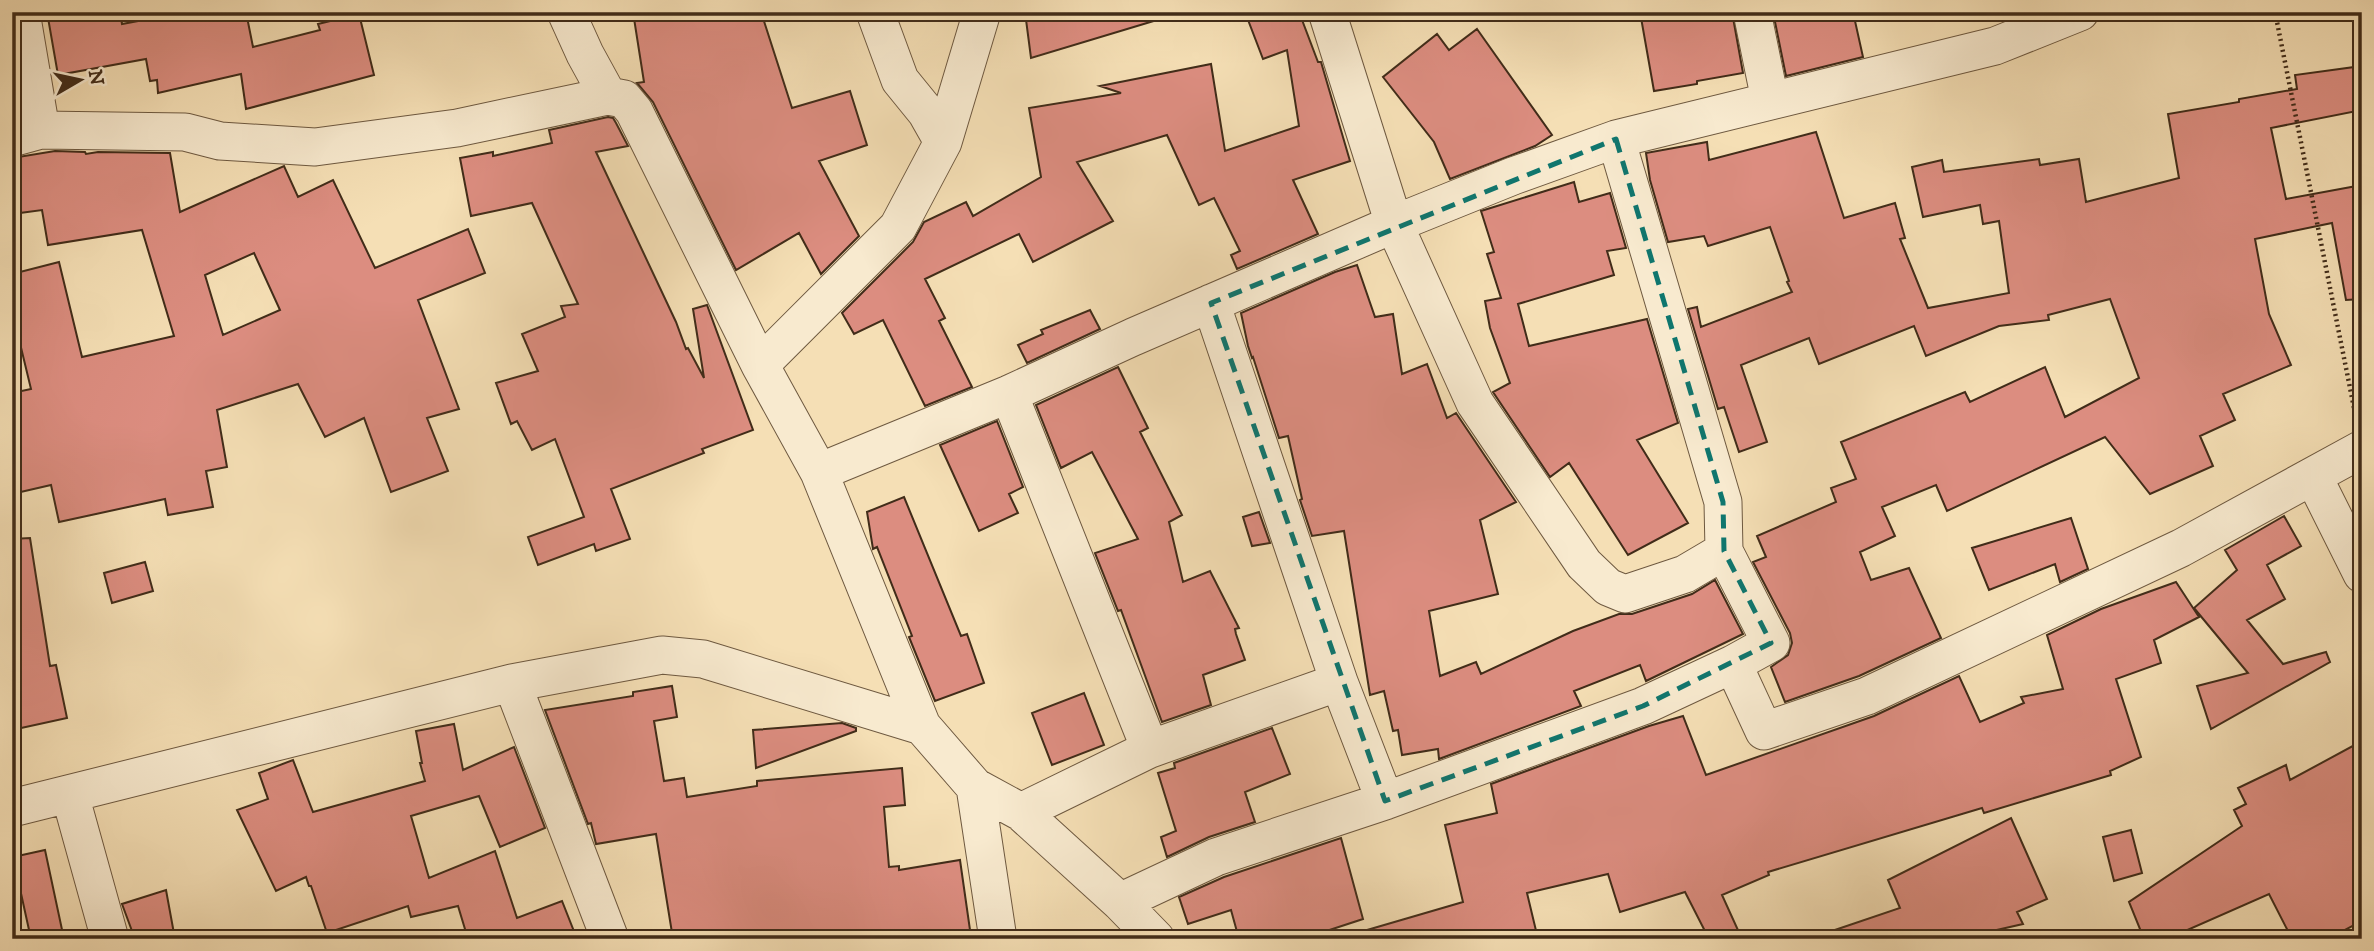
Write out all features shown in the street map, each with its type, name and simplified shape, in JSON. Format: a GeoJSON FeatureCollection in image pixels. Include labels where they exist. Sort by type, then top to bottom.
{"type":"FeatureCollection","features":[{"type":"Feature","properties":{"kind":"street"},"geometry":{"type":"LineString","coordinates":[[21,12],[27,134],[185,132],[220,141],[315,147],[457,128],[608,96],[624,99],[634,111],[760,365],[819,472],[922,726],[975,787],[1021,812],[1120,902],[1156,939]]}},
{"type":"Feature","properties":{"kind":"street"},"geometry":{"type":"LineString","coordinates":[[566,12],[608,96]]}},
{"type":"Feature","properties":{"kind":"street"},"geometry":{"type":"LineString","coordinates":[[875,12],[900,80],[926,112],[943,142]]}},
{"type":"Feature","properties":{"kind":"street"},"geometry":{"type":"LineString","coordinates":[[760,365],[898,227],[943,142],[982,12]]}},
{"type":"Feature","properties":{"kind":"street"},"geometry":{"type":"LineString","coordinates":[[1327,12],[1394,224],[1475,403],[1584,564],[1608,587],[1625,594],[1685,574],[1724,551]]}},
{"type":"Feature","properties":{"kind":"street"},"geometry":{"type":"LineString","coordinates":[[1752,12],[1770,100]]}},
{"type":"Feature","properties":{"kind":"street"},"geometry":{"type":"LineString","coordinates":[[819,472],[1009,394],[1211,303],[1513,176],[1616,139],[1995,46],[2080,12]]}},
{"type":"Feature","properties":{"kind":"street"},"geometry":{"type":"LineString","coordinates":[[1120,902],[1216,857],[1385,801],[1643,706],[1771,643],[1724,551],[1723,502],[1616,139]]}},
{"type":"Feature","properties":{"kind":"street"},"geometry":{"type":"LineString","coordinates":[[1211,303],[1339,682],[1385,801]]}},
{"type":"Feature","properties":{"kind":"street"},"geometry":{"type":"LineString","coordinates":[[1009,394],[1150,749]]}},
{"type":"Feature","properties":{"kind":"street"},"geometry":{"type":"LineString","coordinates":[[1733,664],[1764,731],[1842,706],[2181,548],[2313,475],[2359,435]]}},
{"type":"Feature","properties":{"kind":"street"},"geometry":{"type":"LineString","coordinates":[[2313,475],[2362,574]]}},
{"type":"Feature","properties":{"kind":"street"},"geometry":{"type":"LineString","coordinates":[[12,808],[512,682],[662,655],[703,659],[922,726]]}},
{"type":"Feature","properties":{"kind":"street"},"geometry":{"type":"LineString","coordinates":[[512,682],[610,939]]}},
{"type":"Feature","properties":{"kind":"street"},"geometry":{"type":"LineString","coordinates":[[1021,812],[1150,749],[1339,682]]}},
{"type":"Feature","properties":{"kind":"street"},"geometry":{"type":"LineString","coordinates":[[975,787],[998,939]]}},
{"type":"Feature","properties":{"kind":"street"},"geometry":{"type":"LineString","coordinates":[[70,794],[110,939]]}},
{"type":"Feature","properties":{"kind":"path"},"geometry":{"type":"LineString","coordinates":[[2275,12],[2359,435]]}},
{"type":"Feature","properties":{"kind":"highlighted area"},"geometry":{"type":"Polygon","coordinates":[[[1616,139],[1723,502],[1724,551],[1771,643],[1643,706],[1385,801],[1211,303],[1616,139]]]}},
{"type":"Feature","properties":{"kind":"building"},"geometry":{"type":"Polygon","coordinates":[[[47,12],[85,12],[86,19],[120,12],[122,24],[186,12],[246,12],[253,47],[320,30],[318,24],[359,14],[374,75],[246,109],[241,74],[158,93],[157,80],[150,81],[146,59],[58,75],[47,12]]]}},
{"type":"Feature","properties":{"kind":"building"},"geometry":{"type":"Polygon","coordinates":[[[633,12],[761,12],[792,108],[850,91],[867,145],[819,161],[859,236],[821,274],[799,233],[736,270],[653,102],[637,83],[644,82],[633,12]]]}},
{"type":"Feature","properties":{"kind":"building"},"geometry":{"type":"Polygon","coordinates":[[[1025,12],[1156,12],[1157,20],[1031,58],[1025,12]]]}},
{"type":"Feature","properties":{"kind":"building"},"geometry":{"type":"Polygon","coordinates":[[[1245,12],[1299,12],[1318,62],[1321,62],[1350,161],[1293,180],[1318,234],[1237,269],[1231,255],[1240,251],[1214,198],[1199,205],[1167,135],[1077,162],[1113,221],[1033,262],[1019,234],[925,279],[945,318],[939,321],[972,387],[925,406],[883,320],[854,334],[842,313],[913,242],[924,222],[966,202],[973,216],[1041,177],[1029,108],[1121,93],[1100,86],[1211,64],[1225,151],[1299,126],[1287,50],[1263,59],[1245,12]]]}},
{"type":"Feature","properties":{"kind":"building"},"geometry":{"type":"Polygon","coordinates":[[[1640,12],[1732,12],[1743,73],[1654,91],[1640,12]]]}},
{"type":"Feature","properties":{"kind":"building"},"geometry":{"type":"Polygon","coordinates":[[[1773,12],[1853,12],[1863,57],[1786,76],[1773,12]]]}},
{"type":"Feature","properties":{"kind":"building"},"geometry":{"type":"Polygon","coordinates":[[[1477,29],[1552,135],[1535,146],[1450,179],[1434,142],[1383,77],[1437,34],[1449,50],[1477,29]]]}},
{"type":"Feature","properties":{"kind":"building"},"geometry":{"type":"Polygon","coordinates":[[[2362,66],[2362,110],[2271,128],[2286,199],[2362,185],[2362,299],[2346,300],[2332,223],[2255,239],[2269,314],[2291,365],[2223,394],[2235,420],[2200,436],[2213,466],[2150,494],[2105,437],[1947,511],[1936,485],[1882,507],[1895,536],[1860,552],[1871,580],[1909,568],[1941,638],[1859,676],[1785,702],[1771,667],[1788,655],[1792,643],[1790,633],[1753,562],[1766,557],[1757,536],[1836,502],[1831,488],[1856,479],[1841,442],[1965,392],[1970,402],[2045,367],[2065,417],[2139,378],[2110,299],[2048,315],[2049,320],[1999,326],[1926,356],[1914,326],[1819,364],[1809,338],[1741,365],[1767,442],[1739,452],[1724,407],[1718,409],[1688,309],[1697,307],[1701,327],[1792,292],[1787,282],[1789,281],[1770,227],[1708,246],[1704,236],[1668,242],[1650,180],[1646,153],[1707,142],[1709,160],[1816,132],[1844,218],[1895,203],[1905,238],[1900,239],[1928,308],[2009,293],[1999,221],[1983,224],[1980,205],[1923,217],[1912,167],[1942,160],[1944,172],[2039,159],[2040,165],[2079,159],[2086,202],[2179,178],[2168,114],[2297,89],[2295,75],[2362,66]]]}},
{"type":"Feature","properties":{"kind":"building"},"geometry":{"type":"Polygon","coordinates":[[[613,118],[628,146],[596,152],[676,322],[686,349],[688,348],[704,378],[693,309],[707,305],[753,430],[702,449],[704,453],[611,489],[630,539],[596,551],[594,544],[538,565],[528,537],[584,517],[555,439],[532,450],[517,421],[511,424],[496,383],[538,371],[522,334],[565,317],[561,306],[578,304],[532,203],[471,216],[460,158],[493,152],[493,156],[552,143],[549,130],[613,118]]]}},
{"type":"Feature","properties":{"kind":"building"},"geometry":{"type":"Polygon","coordinates":[[[55,151],[86,154],[170,153],[180,212],[284,166],[298,197],[333,180],[375,268],[468,229],[485,273],[418,300],[459,409],[427,418],[448,471],[391,492],[364,418],[325,437],[298,384],[217,410],[227,467],[206,471],[213,507],[168,515],[165,499],[59,522],[51,485],[12,494],[12,393],[31,389],[17,331],[12,332],[12,274],[59,262],[82,357],[174,336],[142,230],[48,245],[42,210],[12,214],[12,158],[55,151]],[[254,253],[205,275],[223,335],[280,310],[254,253]]]}},
{"type":"Feature","properties":{"kind":"building"},"geometry":{"type":"Polygon","coordinates":[[[1574,182],[1579,202],[1610,193],[1626,248],[1607,251],[1614,275],[1518,304],[1529,346],[1647,319],[1678,423],[1637,440],[1688,523],[1628,555],[1569,463],[1550,477],[1493,392],[1510,383],[1490,328],[1485,301],[1501,298],[1487,254],[1494,252],[1481,211],[1574,182]]]}},
{"type":"Feature","properties":{"kind":"building"},"geometry":{"type":"Polygon","coordinates":[[[1357,265],[1375,317],[1393,314],[1402,374],[1427,364],[1447,418],[1456,413],[1516,502],[1480,520],[1498,594],[1429,611],[1440,676],[1476,662],[1481,674],[1573,631],[1619,614],[1632,614],[1692,594],[1715,580],[1743,634],[1646,681],[1640,665],[1574,691],[1581,706],[1439,759],[1438,749],[1402,755],[1398,730],[1393,731],[1384,691],[1370,695],[1344,531],[1312,536],[1300,500],[1302,499],[1288,436],[1279,438],[1248,346],[1241,313],[1357,265]]]}},
{"type":"Feature","properties":{"kind":"building"},"geometry":{"type":"Polygon","coordinates":[[[1090,310],[1100,329],[1027,363],[1018,345],[1043,334],[1041,330],[1090,310]]]}},
{"type":"Feature","properties":{"kind":"building"},"geometry":{"type":"Polygon","coordinates":[[[1118,367],[1148,428],[1140,432],[1182,515],[1169,522],[1183,582],[1210,571],[1239,628],[1235,629],[1245,660],[1203,675],[1211,705],[1162,722],[1121,610],[1118,611],[1095,553],[1138,539],[1092,452],[1061,468],[1036,405],[1118,367]]]}},
{"type":"Feature","properties":{"kind":"building"},"geometry":{"type":"Polygon","coordinates":[[[997,421],[1023,487],[1009,494],[1018,513],[979,531],[940,445],[997,421]]]}},
{"type":"Feature","properties":{"kind":"building"},"geometry":{"type":"Polygon","coordinates":[[[904,497],[961,636],[967,634],[984,683],[935,701],[877,547],[873,549],[867,512],[904,497]]]}},
{"type":"Feature","properties":{"kind":"building"},"geometry":{"type":"Polygon","coordinates":[[[1259,512],[1270,543],[1252,546],[1243,517],[1259,512]]]}},
{"type":"Feature","properties":{"kind":"building"},"geometry":{"type":"Polygon","coordinates":[[[2284,516],[2301,546],[2267,565],[2285,599],[2247,620],[2283,664],[2326,652],[2330,662],[2211,729],[2197,686],[2248,673],[2194,608],[2237,570],[2225,550],[2284,516]]]}},
{"type":"Feature","properties":{"kind":"building"},"geometry":{"type":"Polygon","coordinates":[[[2071,518],[2088,569],[2060,582],[2055,564],[1989,590],[1972,548],[2071,518]]]}},
{"type":"Feature","properties":{"kind":"building"},"geometry":{"type":"Polygon","coordinates":[[[30,538],[50,666],[56,665],[67,718],[12,730],[12,539],[30,538]]]}},
{"type":"Feature","properties":{"kind":"building"},"geometry":{"type":"Polygon","coordinates":[[[145,562],[153,591],[112,603],[104,573],[145,562]]]}},
{"type":"Feature","properties":{"kind":"building"},"geometry":{"type":"Polygon","coordinates":[[[2176,582],[2199,617],[2154,640],[2161,663],[2116,679],[2141,757],[2110,771],[2111,775],[1984,813],[1982,808],[1768,872],[1769,875],[1722,895],[1742,939],[1709,939],[1685,892],[1620,912],[1608,874],[1527,893],[1538,939],[1368,939],[1367,930],[1463,902],[1445,825],[1497,813],[1491,784],[1683,716],[1706,775],[1874,716],[1959,676],[1980,722],[2024,703],[2021,697],[2063,689],[2047,635],[2101,609],[2176,582]]]}},
{"type":"Feature","properties":{"kind":"building"},"geometry":{"type":"Polygon","coordinates":[[[672,686],[677,717],[654,721],[664,781],[684,778],[687,797],[757,786],[757,781],[902,768],[905,805],[884,807],[889,867],[899,866],[899,870],[960,860],[970,930],[907,939],[673,939],[656,834],[596,844],[591,823],[588,824],[545,710],[633,696],[633,692],[672,686]]]}},
{"type":"Feature","properties":{"kind":"building"},"geometry":{"type":"Polygon","coordinates":[[[1084,693],[1104,745],[1052,765],[1032,713],[1084,693]]]}},
{"type":"Feature","properties":{"kind":"building"},"geometry":{"type":"Polygon","coordinates":[[[842,723],[856,728],[856,731],[756,768],[753,730],[842,723]]]}},
{"type":"Feature","properties":{"kind":"building"},"geometry":{"type":"Polygon","coordinates":[[[454,724],[463,770],[514,747],[545,828],[500,847],[479,796],[411,816],[429,878],[495,851],[517,918],[562,901],[577,939],[468,939],[458,906],[411,917],[408,906],[327,933],[306,877],[276,891],[237,810],[268,799],[259,773],[293,760],[313,812],[425,781],[416,731],[454,724]]]}},
{"type":"Feature","properties":{"kind":"building"},"geometry":{"type":"Polygon","coordinates":[[[1272,728],[1290,774],[1245,792],[1255,822],[1209,837],[1167,857],[1161,837],[1176,831],[1158,773],[1175,768],[1174,763],[1272,728]]]}},
{"type":"Feature","properties":{"kind":"building"},"geometry":{"type":"Polygon","coordinates":[[[2362,741],[2362,921],[2328,939],[2292,939],[2269,894],[2167,939],[2144,939],[2129,902],[2242,826],[2234,810],[2246,804],[2238,788],[2286,765],[2290,780],[2362,741]]]}},
{"type":"Feature","properties":{"kind":"building"},"geometry":{"type":"Polygon","coordinates":[[[2011,818],[2047,899],[2017,912],[2023,924],[1957,939],[1827,939],[1826,933],[1900,908],[1888,880],[2011,818]]]}},
{"type":"Feature","properties":{"kind":"building"},"geometry":{"type":"Polygon","coordinates":[[[2131,830],[2142,873],[2114,881],[2103,837],[2131,830]]]}},
{"type":"Feature","properties":{"kind":"building"},"geometry":{"type":"Polygon","coordinates":[[[1341,838],[1363,919],[1302,939],[1239,939],[1231,910],[1188,924],[1179,897],[1224,877],[1341,838]]]}},
{"type":"Feature","properties":{"kind":"building"},"geometry":{"type":"Polygon","coordinates":[[[45,850],[64,939],[31,939],[13,857],[45,850]]]}},
{"type":"Feature","properties":{"kind":"building"},"geometry":{"type":"Polygon","coordinates":[[[166,890],[175,939],[135,939],[122,904],[166,890]]]}}]}
